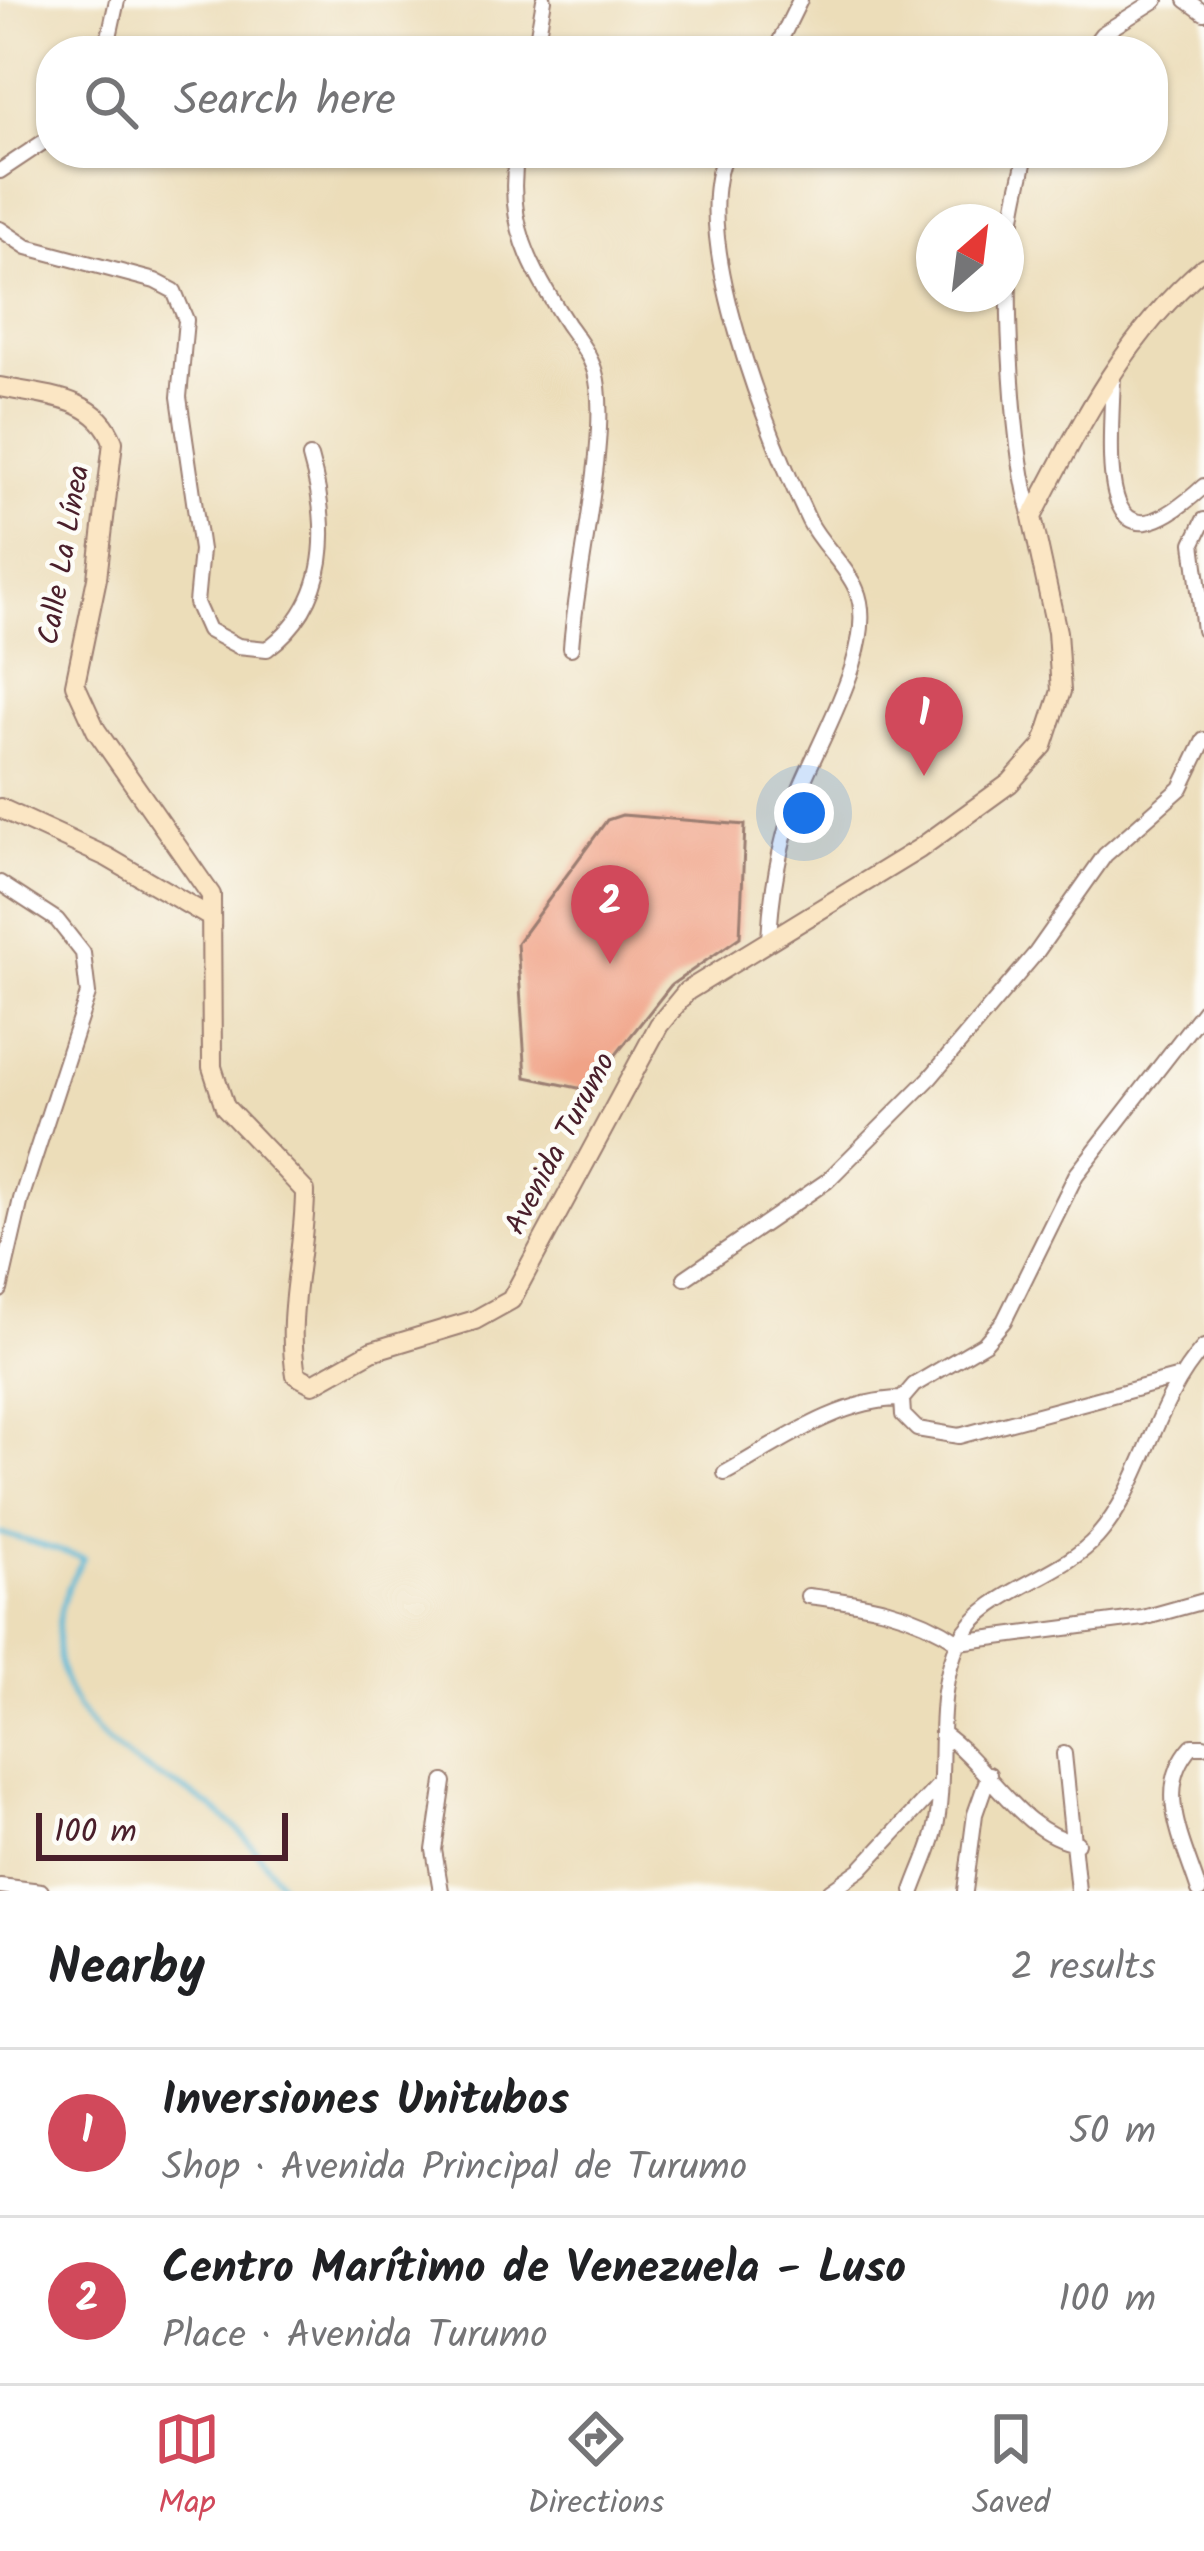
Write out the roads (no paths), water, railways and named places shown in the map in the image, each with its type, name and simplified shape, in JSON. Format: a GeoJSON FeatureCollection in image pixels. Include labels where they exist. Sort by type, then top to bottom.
{"type":"FeatureCollection","features":[{"type":"Feature","properties":{"kind":"street"},"geometry":{"type":"LineString","coordinates":[[109,36],[117,0]]}},
{"type":"Feature","properties":{"kind":"street"},"geometry":{"type":"LineString","coordinates":[[538,36],[544,0]]}},
{"type":"Feature","properties":{"kind":"street"},"geometry":{"type":"LineString","coordinates":[[782,36],[800,0]]}},
{"type":"Feature","properties":{"kind":"street"},"geometry":{"type":"LineString","coordinates":[[1100,36],[1137,6],[1156,0]]}},
{"type":"Feature","properties":{"kind":"street"},"geometry":{"type":"LineString","coordinates":[[1186,0],[1204,14]]}},
{"type":"Feature","properties":{"kind":"street"},"geometry":{"type":"LineString","coordinates":[[0,171],[36,147]]}},
{"type":"Feature","properties":{"kind":"street"},"geometry":{"type":"LineString","coordinates":[[514,168],[511,188],[518,242],[595,371],[601,417],[574,584],[571,647]]}},
{"type":"Feature","properties":{"kind":"street"},"geometry":{"type":"LineString","coordinates":[[722,168],[712,209],[716,258],[780,450],[811,525],[856,588],[864,621],[850,670],[792,807],[770,904],[769,940],[817,916],[1010,783],[1043,746],[1061,692],[1057,632],[1019,475],[1011,229],[1024,168]]}},
{"type":"Feature","properties":{"kind":"street"},"geometry":{"type":"LineString","coordinates":[[0,229],[27,248],[155,281],[174,291],[186,320],[179,397],[201,550],[196,603],[208,630],[238,646],[267,649],[289,632],[314,585],[325,544],[322,502],[310,457]]}},
{"type":"Feature","properties":{"kind":"street"},"geometry":{"type":"LineString","coordinates":[[1032,518],[1113,367],[1166,300],[1204,267]]}},
{"type":"Feature","properties":{"kind":"street"},"geometry":{"type":"LineString","coordinates":[[1113,367],[1110,468],[1116,507],[1130,520],[1150,524],[1171,517],[1204,487]]}},
{"type":"Feature","properties":{"kind":"street","name":"Calle La Línea"},"geometry":{"type":"LineString","coordinates":[[0,387],[86,407],[106,420],[114,469],[75,684],[96,730],[201,876],[211,895],[210,917]]}},
{"type":"Feature","properties":{"kind":"street"},"geometry":{"type":"LineString","coordinates":[[1204,520],[1192,543],[1204,630]]}},
{"type":"Feature","properties":{"kind":"street"},"geometry":{"type":"LineString","coordinates":[[685,1278],[746,1242],[827,1181],[930,1078],[1036,953],[1105,855],[1181,788],[1204,740]]}},
{"type":"Feature","properties":{"kind":"street"},"geometry":{"type":"LineString","coordinates":[[0,808],[107,857],[210,917]]}},
{"type":"Feature","properties":{"kind":"street"},"geometry":{"type":"LineString","coordinates":[[0,883],[57,920],[83,953],[88,994],[22,1199],[0,1290]]}},
{"type":"Feature","properties":{"kind":"street","name":"Avenida Turumo"},"geometry":{"type":"LineString","coordinates":[[210,917],[212,1067],[225,1107],[304,1191],[305,1227],[289,1334],[296,1375],[313,1384],[372,1351],[475,1320],[511,1300],[659,1025],[687,991],[769,940]]}},
{"type":"Feature","properties":{"kind":"street"},"geometry":{"type":"LineString","coordinates":[[1176,1378],[958,1436],[917,1429],[903,1415],[902,1399],[914,1385],[985,1343],[1004,1321],[1076,1175],[1204,1010]]}},
{"type":"Feature","properties":{"kind":"street"},"geometry":{"type":"LineString","coordinates":[[913,1891],[936,1828],[943,1734],[959,1642],[979,1613],[1025,1589],[1095,1540],[1119,1506],[1176,1378],[1204,1347]]}},
{"type":"Feature","properties":{"kind":"street"},"geometry":{"type":"LineString","coordinates":[[724,1473],[833,1414],[875,1399],[902,1399]]}},
{"type":"Feature","properties":{"kind":"street"},"geometry":{"type":"LineString","coordinates":[[808,1596],[884,1605],[931,1623],[959,1642],[1143,1618],[1204,1601]]}},
{"type":"Feature","properties":{"kind":"street"},"geometry":{"type":"LineString","coordinates":[[943,1734],[1054,1839],[1077,1843]]}},
{"type":"Feature","properties":{"kind":"street"},"geometry":{"type":"LineString","coordinates":[[1199,1891],[1170,1796],[1178,1762],[1192,1746],[1204,1746]]}},
{"type":"Feature","properties":{"kind":"street"},"geometry":{"type":"LineString","coordinates":[[1064,1754],[1077,1843],[1078,1891]]}},
{"type":"Feature","properties":{"kind":"street"},"geometry":{"type":"LineString","coordinates":[[965,1891],[975,1814],[989,1774]]}},
{"type":"Feature","properties":{"kind":"street"},"geometry":{"type":"LineString","coordinates":[[441,1891],[434,1850],[444,1782]]}},
{"type":"Feature","properties":{"kind":"street"},"geometry":{"type":"LineString","coordinates":[[830,1891],[861,1869],[938,1786]]}},
{"type":"Feature","properties":{"kind":"street"},"geometry":{"type":"LineString","coordinates":[[0,1886],[41,1891]]}},
{"type":"Feature","properties":{"kind":"waterway"},"geometry":{"type":"LineString","coordinates":[[0,1533],[84,1558],[61,1610],[58,1635],[66,1685],[79,1708],[118,1751],[230,1822],[286,1891]]}},
{"type":"Feature","properties":{"kind":"place","name":"Inversiones Unitubos"},"geometry":{"type":"Point","coordinates":[924,776]}},
{"type":"Feature","properties":{"kind":"place","name":"Centro Marítimo de Venezuela - Luso"},"geometry":{"type":"Point","coordinates":[610,964]}}]}
